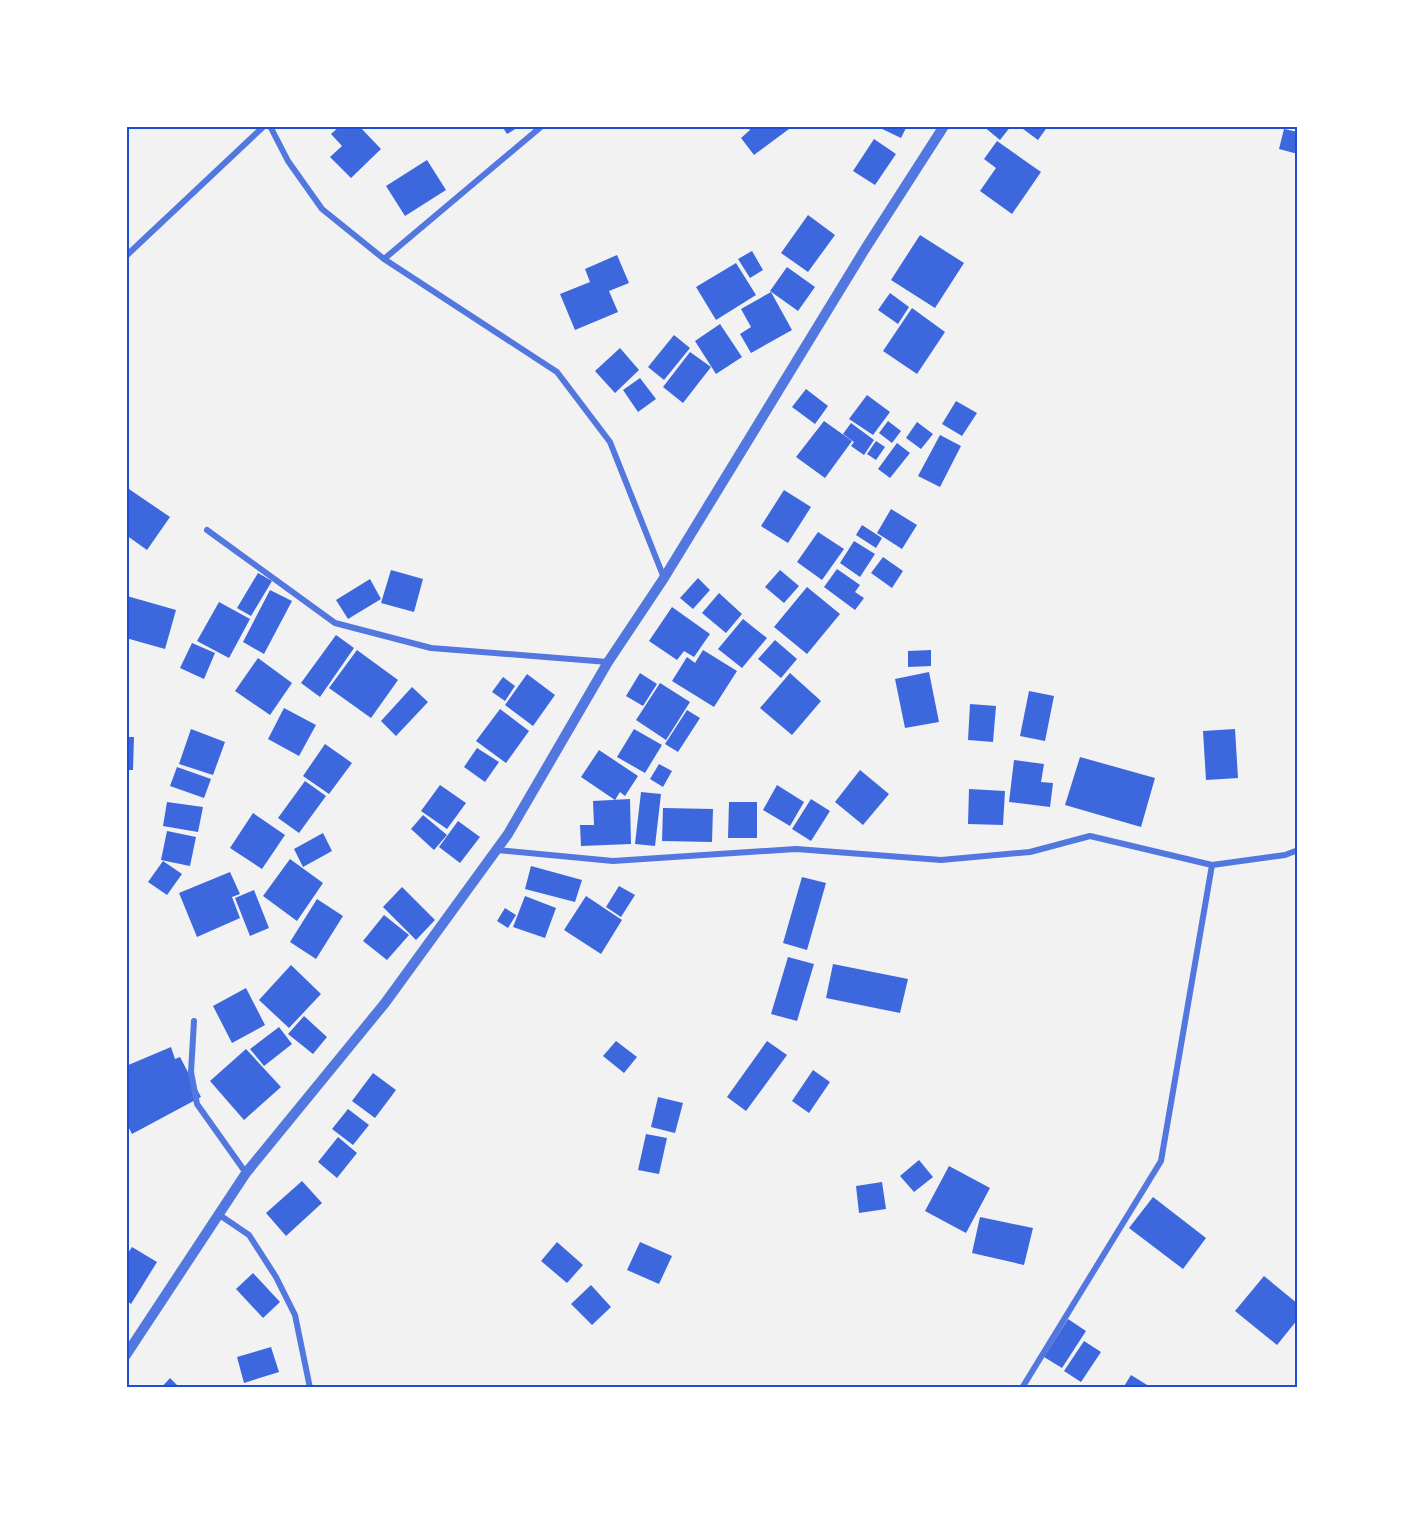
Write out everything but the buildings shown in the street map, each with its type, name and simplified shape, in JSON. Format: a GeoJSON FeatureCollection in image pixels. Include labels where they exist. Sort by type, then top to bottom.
{"type":"FeatureCollection","features":[{"type":"Feature","properties":{"kind":"street"},"geometry":{"type":"LineString","coordinates":[[126,256],[264,126]]}},
{"type":"Feature","properties":{"kind":"street"},"geometry":{"type":"LineString","coordinates":[[270,126],[288,161],[322,208],[384,259],[557,372],[610,442],[664,578]]}},
{"type":"Feature","properties":{"kind":"street"},"geometry":{"type":"LineString","coordinates":[[384,259],[542,126]]}},
{"type":"Feature","properties":{"kind":"street"},"geometry":{"type":"LineString","coordinates":[[126,1354],[246,1173],[385,1003],[508,834],[608,662],[664,578],[859,259],[944,126]]}},
{"type":"Feature","properties":{"kind":"street"},"geometry":{"type":"LineString","coordinates":[[207,530],[335,623],[431,648],[608,662]]}},
{"type":"Feature","properties":{"kind":"street"},"geometry":{"type":"LineString","coordinates":[[496,850],[613,861],[796,849],[941,860],[1030,852],[1090,836],[1212,865],[1285,855],[1298,850]]}},
{"type":"Feature","properties":{"kind":"street"},"geometry":{"type":"LineString","coordinates":[[1022,1388],[1161,1161],[1212,865]]}},
{"type":"Feature","properties":{"kind":"street"},"geometry":{"type":"LineString","coordinates":[[194,1021],[191,1072],[197,1104],[246,1173]]}},
{"type":"Feature","properties":{"kind":"street"},"geometry":{"type":"LineString","coordinates":[[218,1214],[249,1235],[276,1276],[295,1315],[310,1388]]}}]}
